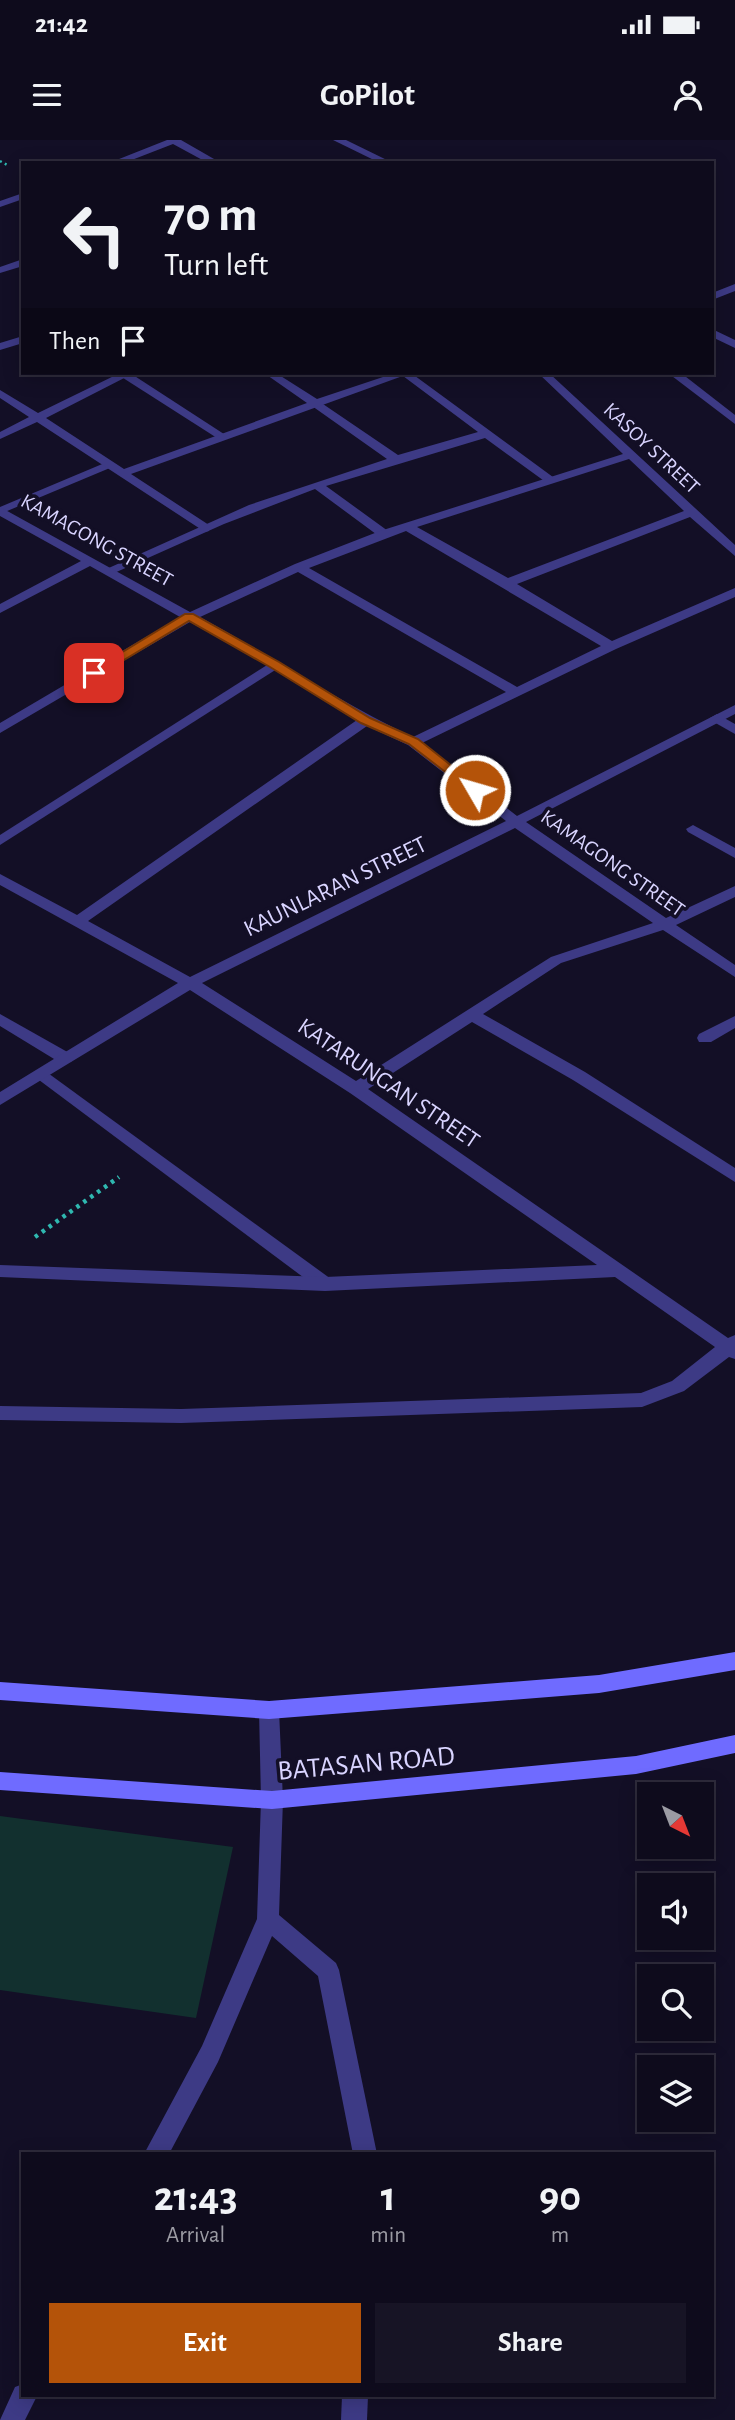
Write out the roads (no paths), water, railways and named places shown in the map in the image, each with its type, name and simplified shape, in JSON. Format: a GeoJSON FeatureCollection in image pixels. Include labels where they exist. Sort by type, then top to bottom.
{"type":"FeatureCollection","features":[{"type":"Feature","properties":{"kind":"main road"},"geometry":{"type":"LineString","coordinates":[[0,1691],[269,1710],[599,1684],[735,1661]]}},
{"type":"Feature","properties":{"kind":"main road","name":"BATASAN ROAD"},"geometry":{"type":"LineString","coordinates":[[0,1781],[272,1800],[636,1765],[735,1744]]}},
{"type":"Feature","properties":{"kind":"street"},"geometry":{"type":"LineString","coordinates":[[119,161],[175,140],[212,161]]}},
{"type":"Feature","properties":{"kind":"street"},"geometry":{"type":"LineString","coordinates":[[338,140],[384,161]]}},
{"type":"Feature","properties":{"kind":"street"},"geometry":{"type":"LineString","coordinates":[[0,204],[21,197]]}},
{"type":"Feature","properties":{"kind":"street"},"geometry":{"type":"LineString","coordinates":[[0,270],[21,264]]}},
{"type":"Feature","properties":{"kind":"street"},"geometry":{"type":"LineString","coordinates":[[714,296],[735,287]]}},
{"type":"Feature","properties":{"kind":"street"},"geometry":{"type":"LineString","coordinates":[[714,333],[735,345]]}},
{"type":"Feature","properties":{"kind":"street"},"geometry":{"type":"LineString","coordinates":[[3,343],[21,339]]}},
{"type":"Feature","properties":{"kind":"street"},"geometry":{"type":"LineString","coordinates":[[0,436],[124,375]]}},
{"type":"Feature","properties":{"kind":"street"},"geometry":{"type":"LineString","coordinates":[[128,375],[221,436]]}},
{"type":"Feature","properties":{"kind":"street"},"geometry":{"type":"LineString","coordinates":[[275,375],[394,459]]}},
{"type":"Feature","properties":{"kind":"street"},"geometry":{"type":"LineString","coordinates":[[124,473],[221,436],[399,375]]}},
{"type":"Feature","properties":{"kind":"street"},"geometry":{"type":"LineString","coordinates":[[408,375],[551,480]]}},
{"type":"Feature","properties":{"kind":"street","name":"KASOY STREET"},"geometry":{"type":"LineString","coordinates":[[545,375],[735,552]]}},
{"type":"Feature","properties":{"kind":"street"},"geometry":{"type":"LineString","coordinates":[[677,375],[735,421]]}},
{"type":"Feature","properties":{"kind":"street"},"geometry":{"type":"LineString","coordinates":[[0,393],[205,528]]}},
{"type":"Feature","properties":{"kind":"street"},"geometry":{"type":"LineString","coordinates":[[107,570],[205,528],[317,485],[394,459],[489,433]]}},
{"type":"Feature","properties":{"kind":"street"},"geometry":{"type":"LineString","coordinates":[[0,729],[189,617],[299,567],[406,526],[631,455]]}},
{"type":"Feature","properties":{"kind":"street"},"geometry":{"type":"LineString","coordinates":[[0,511],[111,465]]}},
{"type":"Feature","properties":{"kind":"street"},"geometry":{"type":"LineString","coordinates":[[317,485],[384,534]]}},
{"type":"Feature","properties":{"kind":"street","name":"KAMAGONG STREET"},"geometry":{"type":"LineString","coordinates":[[0,511],[275,664],[366,720],[413,742],[516,822],[735,972]]}},
{"type":"Feature","properties":{"kind":"street"},"geometry":{"type":"LineString","coordinates":[[507,583],[692,512]]}},
{"type":"Feature","properties":{"kind":"street"},"geometry":{"type":"LineString","coordinates":[[406,526],[611,646]]}},
{"type":"Feature","properties":{"kind":"street"},"geometry":{"type":"LineString","coordinates":[[0,609],[90,561]]}},
{"type":"Feature","properties":{"kind":"street"},"geometry":{"type":"LineString","coordinates":[[299,567],[515,691]]}},
{"type":"Feature","properties":{"kind":"street"},"geometry":{"type":"LineString","coordinates":[[413,742],[611,646],[735,592]]}},
{"type":"Feature","properties":{"kind":"street"},"geometry":{"type":"LineString","coordinates":[[0,841],[275,664]]}},
{"type":"Feature","properties":{"kind":"street","name":"KAUNLARAN STREET"},"geometry":{"type":"LineString","coordinates":[[0,1099],[190,983],[516,822],[735,709]]}},
{"type":"Feature","properties":{"kind":"street"},"geometry":{"type":"LineString","coordinates":[[716,718],[735,730]]}},
{"type":"Feature","properties":{"kind":"street"},"geometry":{"type":"LineString","coordinates":[[78,921],[366,720]]}},
{"type":"Feature","properties":{"kind":"street"},"geometry":{"type":"LineString","coordinates":[[693,829],[735,854]]}},
{"type":"Feature","properties":{"kind":"street","name":"KATARUNGAN STREET"},"geometry":{"type":"LineString","coordinates":[[0,878],[190,983],[356,1089],[615,1271],[733,1347]]}},
{"type":"Feature","properties":{"kind":"street"},"geometry":{"type":"LineString","coordinates":[[356,1089],[556,960],[665,924],[735,891]]}},
{"type":"Feature","properties":{"kind":"street"},"geometry":{"type":"LineString","coordinates":[[472,1015],[579,1076],[735,1176]]}},
{"type":"Feature","properties":{"kind":"street"},"geometry":{"type":"LineString","coordinates":[[0,1019],[65,1058]]}},
{"type":"Feature","properties":{"kind":"street"},"geometry":{"type":"LineString","coordinates":[[705,1038],[735,1021]]}},
{"type":"Feature","properties":{"kind":"street"},"geometry":{"type":"LineString","coordinates":[[41,1073],[325,1284]]}},
{"type":"Feature","properties":{"kind":"street"},"geometry":{"type":"LineString","coordinates":[[0,1271],[325,1284],[615,1271]]}},
{"type":"Feature","properties":{"kind":"street"},"geometry":{"type":"LineString","coordinates":[[0,1413],[181,1416],[642,1400],[678,1386],[733,1347]]}},
{"type":"Feature","properties":{"kind":"street"},"geometry":{"type":"LineString","coordinates":[[157,2152],[211,2054],[268,1919],[272,1800],[269,1710]]}},
{"type":"Feature","properties":{"kind":"street"},"geometry":{"type":"LineString","coordinates":[[268,1919],[328,1970],[365,2152]]}},
{"type":"Feature","properties":{"kind":"street"},"geometry":{"type":"LineString","coordinates":[[11,2420],[23,2397]]}},
{"type":"Feature","properties":{"kind":"street"},"geometry":{"type":"LineString","coordinates":[[354,2420],[355,2397]]}}]}
